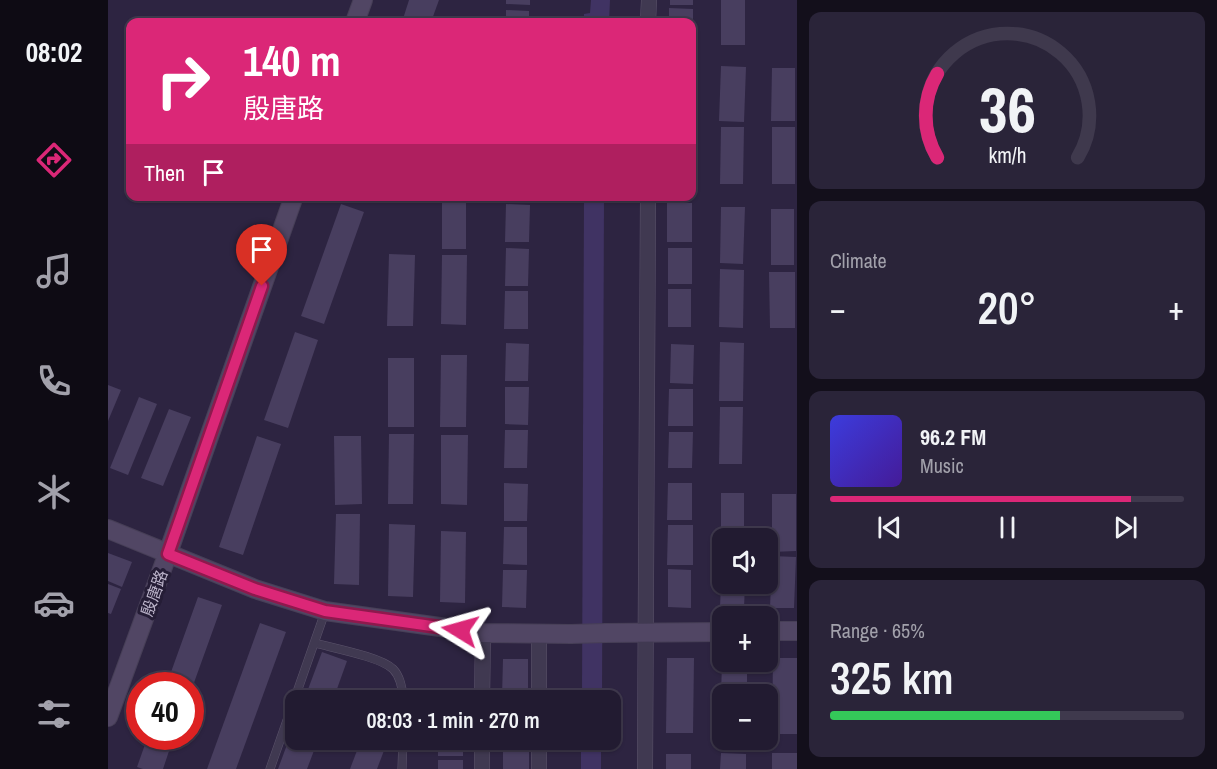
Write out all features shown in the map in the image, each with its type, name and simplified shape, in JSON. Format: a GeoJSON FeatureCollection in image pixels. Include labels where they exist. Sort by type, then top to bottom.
{"type":"FeatureCollection","features":[{"type":"Feature","properties":{"kind":"street"},"geometry":{"type":"LineString","coordinates":[[356,18],[363,0]]}},
{"type":"Feature","properties":{"kind":"street"},"geometry":{"type":"LineString","coordinates":[[648,18],[649,0]]}},
{"type":"Feature","properties":{"kind":"street","name":"殷唐路"},"geometry":{"type":"LineString","coordinates":[[108,717],[292,201]]}},
{"type":"Feature","properties":{"kind":"street"},"geometry":{"type":"LineString","coordinates":[[645,769],[648,201]]}},
{"type":"Feature","properties":{"kind":"street"},"geometry":{"type":"LineString","coordinates":[[108,529],[255,589],[325,611],[483,633],[712,632]]}},
{"type":"Feature","properties":{"kind":"street"},"geometry":{"type":"LineString","coordinates":[[778,631],[797,631]]}},
{"type":"Feature","properties":{"kind":"street"},"geometry":{"type":"LineString","coordinates":[[482,690],[483,633]]}},
{"type":"Feature","properties":{"kind":"street"},"geometry":{"type":"LineString","coordinates":[[539,634],[539,690]]}},
{"type":"Feature","properties":{"kind":"street"},"geometry":{"type":"LineString","coordinates":[[482,750],[482,769]]}},
{"type":"Feature","properties":{"kind":"street"},"geometry":{"type":"LineString","coordinates":[[539,750],[539,769]]}},
{"type":"Feature","properties":{"kind":"lane"},"geometry":{"type":"LineString","coordinates":[[270,769],[325,611]]}},
{"type":"Feature","properties":{"kind":"lane"},"geometry":{"type":"LineString","coordinates":[[315,643],[382,661],[394,670],[402,690]]}},
{"type":"Feature","properties":{"kind":"lane"},"geometry":{"type":"LineString","coordinates":[[402,769],[403,750]]}},
{"type":"Feature","properties":{"kind":"shaded area"},"geometry":{"type":"Polygon","coordinates":[[[591,0],[610,0],[609,18],[584,18],[584,14],[590,13],[591,0]]]}},
{"type":"Feature","properties":{"kind":"shaded area"},"geometry":{"type":"Polygon","coordinates":[[[584,201],[604,201],[602,690],[582,690],[584,201]]]}},
{"type":"Feature","properties":{"kind":"shaded area"},"geometry":{"type":"Polygon","coordinates":[[[581,750],[601,750],[601,769],[581,769],[581,750]]]}},
{"type":"Feature","properties":{"kind":"building"},"geometry":{"type":"Polygon","coordinates":[[[409,0],[439,0],[432,18],[403,18],[409,0]]]}},
{"type":"Feature","properties":{"kind":"building"},"geometry":{"type":"Polygon","coordinates":[[[506,0],[530,0],[530,5],[506,4],[506,0]]]}},
{"type":"Feature","properties":{"kind":"building"},"geometry":{"type":"Polygon","coordinates":[[[670,0],[693,0],[693,5],[670,5],[670,0]]]}},
{"type":"Feature","properties":{"kind":"building"},"geometry":{"type":"Polygon","coordinates":[[[721,0],[745,0],[745,45],[721,45],[721,0]]]}},
{"type":"Feature","properties":{"kind":"building"},"geometry":{"type":"Polygon","coordinates":[[[669,8],[693,9],[693,18],[669,18],[669,8]]]}},
{"type":"Feature","properties":{"kind":"building"},"geometry":{"type":"Polygon","coordinates":[[[506,10],[529,11],[529,18],[506,18],[506,10]]]}},
{"type":"Feature","properties":{"kind":"building"},"geometry":{"type":"Polygon","coordinates":[[[721,66],[746,67],[744,122],[719,121],[721,66]]]}},
{"type":"Feature","properties":{"kind":"building"},"geometry":{"type":"Polygon","coordinates":[[[772,68],[795,68],[795,121],[771,121],[772,68]]]}},
{"type":"Feature","properties":{"kind":"building"},"geometry":{"type":"Polygon","coordinates":[[[721,127],[744,127],[743,184],[720,184],[721,127]]]}},
{"type":"Feature","properties":{"kind":"building"},"geometry":{"type":"Polygon","coordinates":[[[772,127],[795,127],[795,184],[772,184],[772,127]]]}},
{"type":"Feature","properties":{"kind":"building"},"geometry":{"type":"Polygon","coordinates":[[[442,201],[466,201],[466,249],[442,249],[442,201]]]}},
{"type":"Feature","properties":{"kind":"building"},"geometry":{"type":"Polygon","coordinates":[[[667,203],[692,203],[692,242],[667,242],[667,203]]]}},
{"type":"Feature","properties":{"kind":"building"},"geometry":{"type":"Polygon","coordinates":[[[341,204],[364,212],[324,324],[301,316],[341,204]]]}},
{"type":"Feature","properties":{"kind":"building"},"geometry":{"type":"Polygon","coordinates":[[[506,204],[530,205],[529,242],[505,242],[506,204]]]}},
{"type":"Feature","properties":{"kind":"building"},"geometry":{"type":"Polygon","coordinates":[[[721,207],[745,207],[743,264],[720,263],[721,207]]]}},
{"type":"Feature","properties":{"kind":"building"},"geometry":{"type":"Polygon","coordinates":[[[771,209],[794,209],[794,265],[771,265],[771,209]]]}},
{"type":"Feature","properties":{"kind":"building"},"geometry":{"type":"Polygon","coordinates":[[[506,248],[529,249],[528,286],[505,286],[506,248]]]}},
{"type":"Feature","properties":{"kind":"building"},"geometry":{"type":"Polygon","coordinates":[[[668,248],[692,248],[692,284],[668,284],[668,248]]]}},
{"type":"Feature","properties":{"kind":"building"},"geometry":{"type":"Polygon","coordinates":[[[389,254],[415,255],[413,326],[387,326],[389,254]]]}},
{"type":"Feature","properties":{"kind":"building"},"geometry":{"type":"Polygon","coordinates":[[[442,255],[467,255],[466,325],[441,324],[442,255]]]}},
{"type":"Feature","properties":{"kind":"building"},"geometry":{"type":"Polygon","coordinates":[[[720,269],[744,270],[743,328],[719,327],[720,269]]]}},
{"type":"Feature","properties":{"kind":"building"},"geometry":{"type":"Polygon","coordinates":[[[769,272],[795,272],[795,328],[770,328],[769,272]]]}},
{"type":"Feature","properties":{"kind":"building"},"geometry":{"type":"Polygon","coordinates":[[[668,289],[691,289],[691,327],[668,327],[668,289]]]}},
{"type":"Feature","properties":{"kind":"building"},"geometry":{"type":"Polygon","coordinates":[[[505,291],[528,291],[528,329],[504,329],[505,291]]]}},
{"type":"Feature","properties":{"kind":"building"},"geometry":{"type":"Polygon","coordinates":[[[295,332],[318,340],[288,428],[264,420],[295,332]]]}},
{"type":"Feature","properties":{"kind":"building"},"geometry":{"type":"Polygon","coordinates":[[[720,342],[744,343],[743,401],[719,401],[720,342]]]}},
{"type":"Feature","properties":{"kind":"building"},"geometry":{"type":"Polygon","coordinates":[[[506,343],[529,344],[528,381],[505,381],[506,343]]]}},
{"type":"Feature","properties":{"kind":"building"},"geometry":{"type":"Polygon","coordinates":[[[671,344],[694,345],[693,384],[670,383],[671,344]]]}},
{"type":"Feature","properties":{"kind":"building"},"geometry":{"type":"Polygon","coordinates":[[[441,355],[467,355],[466,427],[440,427],[441,355]]]}},
{"type":"Feature","properties":{"kind":"building"},"geometry":{"type":"Polygon","coordinates":[[[388,358],[414,358],[414,427],[388,427],[388,358]]]}},
{"type":"Feature","properties":{"kind":"building"},"geometry":{"type":"Polygon","coordinates":[[[108,385],[121,390],[108,421],[108,385]]]}},
{"type":"Feature","properties":{"kind":"building"},"geometry":{"type":"Polygon","coordinates":[[[505,387],[529,387],[528,425],[505,424],[505,387]]]}},
{"type":"Feature","properties":{"kind":"building"},"geometry":{"type":"Polygon","coordinates":[[[669,389],[693,389],[693,426],[668,426],[669,389]]]}},
{"type":"Feature","properties":{"kind":"building"},"geometry":{"type":"Polygon","coordinates":[[[139,397],[157,404],[128,475],[110,468],[139,397]]]}},
{"type":"Feature","properties":{"kind":"building"},"geometry":{"type":"Polygon","coordinates":[[[720,407],[743,407],[742,464],[719,464],[720,407]]]}},
{"type":"Feature","properties":{"kind":"building"},"geometry":{"type":"Polygon","coordinates":[[[169,409],[191,417],[163,486],[141,478],[169,409]]]}},
{"type":"Feature","properties":{"kind":"building"},"geometry":{"type":"Polygon","coordinates":[[[505,430],[528,430],[527,468],[504,468],[505,430]]]}},
{"type":"Feature","properties":{"kind":"building"},"geometry":{"type":"Polygon","coordinates":[[[669,432],[693,432],[692,468],[668,468],[669,432]]]}},
{"type":"Feature","properties":{"kind":"building"},"geometry":{"type":"Polygon","coordinates":[[[389,434],[414,434],[413,504],[388,504],[389,434]]]}},
{"type":"Feature","properties":{"kind":"building"},"geometry":{"type":"Polygon","coordinates":[[[441,435],[468,435],[467,505],[441,504],[441,435]]]}},
{"type":"Feature","properties":{"kind":"building"},"geometry":{"type":"Polygon","coordinates":[[[257,436],[281,444],[243,555],[219,547],[257,436]]]}},
{"type":"Feature","properties":{"kind":"building"},"geometry":{"type":"Polygon","coordinates":[[[334,436],[361,436],[362,504],[335,505],[334,436]]]}},
{"type":"Feature","properties":{"kind":"building"},"geometry":{"type":"Polygon","coordinates":[[[504,483],[528,484],[527,521],[504,521],[504,483]]]}},
{"type":"Feature","properties":{"kind":"building"},"geometry":{"type":"Polygon","coordinates":[[[668,483],[692,483],[692,520],[667,520],[668,483]]]}},
{"type":"Feature","properties":{"kind":"building"},"geometry":{"type":"Polygon","coordinates":[[[721,493],[744,493],[744,528],[721,528],[721,493]]]}},
{"type":"Feature","properties":{"kind":"building"},"geometry":{"type":"Polygon","coordinates":[[[772,494],[796,494],[796,551],[778,552],[778,528],[772,528],[772,494]]]}},
{"type":"Feature","properties":{"kind":"building"},"geometry":{"type":"Polygon","coordinates":[[[336,514],[360,514],[359,585],[334,584],[336,514]]]}},
{"type":"Feature","properties":{"kind":"building"},"geometry":{"type":"Polygon","coordinates":[[[389,524],[415,525],[413,597],[388,596],[389,524]]]}},
{"type":"Feature","properties":{"kind":"building"},"geometry":{"type":"Polygon","coordinates":[[[668,525],[693,525],[693,565],[667,565],[668,525]]]}},
{"type":"Feature","properties":{"kind":"building"},"geometry":{"type":"Polygon","coordinates":[[[504,527],[527,527],[527,565],[503,564],[504,527]]]}},
{"type":"Feature","properties":{"kind":"building"},"geometry":{"type":"Polygon","coordinates":[[[441,531],[466,532],[465,603],[440,602],[441,531]]]}},
{"type":"Feature","properties":{"kind":"building"},"geometry":{"type":"Polygon","coordinates":[[[108,553],[132,562],[122,587],[108,581],[108,553]]]}},
{"type":"Feature","properties":{"kind":"building"},"geometry":{"type":"Polygon","coordinates":[[[778,556],[796,557],[794,608],[770,606],[771,594],[778,594],[778,556]]]}},
{"type":"Feature","properties":{"kind":"building"},"geometry":{"type":"Polygon","coordinates":[[[668,569],[691,570],[691,608],[668,607],[668,569]]]}},
{"type":"Feature","properties":{"kind":"building"},"geometry":{"type":"Polygon","coordinates":[[[503,570],[527,570],[526,608],[502,607],[503,570]]]}},
{"type":"Feature","properties":{"kind":"building"},"geometry":{"type":"Polygon","coordinates":[[[108,584],[121,589],[111,614],[108,613],[108,584]]]}},
{"type":"Feature","properties":{"kind":"building"},"geometry":{"type":"Polygon","coordinates":[[[721,594],[745,594],[744,606],[720,606],[721,594]]]}},
{"type":"Feature","properties":{"kind":"building"},"geometry":{"type":"Polygon","coordinates":[[[198,597],[222,605],[198,672],[171,672],[198,597]]]}},
{"type":"Feature","properties":{"kind":"building"},"geometry":{"type":"Polygon","coordinates":[[[260,623],[286,632],[236,769],[207,769],[260,623]]]}},
{"type":"Feature","properties":{"kind":"building"},"geometry":{"type":"Polygon","coordinates":[[[322,652],[347,661],[337,690],[308,690],[322,652]]]}},
{"type":"Feature","properties":{"kind":"building"},"geometry":{"type":"Polygon","coordinates":[[[667,658],[694,658],[693,733],[666,733],[667,658]]]}},
{"type":"Feature","properties":{"kind":"building"},"geometry":{"type":"Polygon","coordinates":[[[778,658],[797,658],[797,734],[778,734],[778,684],[773,684],[773,672],[778,672],[778,658]]]}},
{"type":"Feature","properties":{"kind":"building"},"geometry":{"type":"Polygon","coordinates":[[[503,659],[528,659],[528,690],[502,690],[503,659]]]}},
{"type":"Feature","properties":{"kind":"building"},"geometry":{"type":"Polygon","coordinates":[[[722,672],[747,672],[747,684],[721,684],[722,672]]]}},
{"type":"Feature","properties":{"kind":"building"},"geometry":{"type":"Polygon","coordinates":[[[143,750],[169,750],[163,769],[137,767],[143,750]]]}},
{"type":"Feature","properties":{"kind":"building"},"geometry":{"type":"Polygon","coordinates":[[[285,750],[314,750],[307,769],[278,769],[285,750]]]}},
{"type":"Feature","properties":{"kind":"building"},"geometry":{"type":"Polygon","coordinates":[[[357,750],[384,750],[377,769],[350,769],[357,750]]]}},
{"type":"Feature","properties":{"kind":"building"},"geometry":{"type":"Polygon","coordinates":[[[438,750],[463,750],[463,756],[438,756],[438,750]]]}},
{"type":"Feature","properties":{"kind":"building"},"geometry":{"type":"Polygon","coordinates":[[[503,750],[529,750],[529,769],[503,769],[503,750]]]}},
{"type":"Feature","properties":{"kind":"building"},"geometry":{"type":"Polygon","coordinates":[[[721,753],[746,754],[746,769],[720,769],[721,753]]]}},
{"type":"Feature","properties":{"kind":"building"},"geometry":{"type":"Polygon","coordinates":[[[772,753],[797,753],[797,769],[772,769],[772,753]]]}},
{"type":"Feature","properties":{"kind":"building"},"geometry":{"type":"Polygon","coordinates":[[[666,754],[691,754],[691,769],[666,769],[666,754]]]}},
{"type":"Feature","properties":{"kind":"building"},"geometry":{"type":"Polygon","coordinates":[[[438,760],[463,760],[463,769],[438,769],[438,760]]]}},
{"type":"Feature","properties":{"kind":"route"},"geometry":{"type":"LineString","coordinates":[[262,286],[168,554],[255,589],[325,611],[460,630]]}}]}
